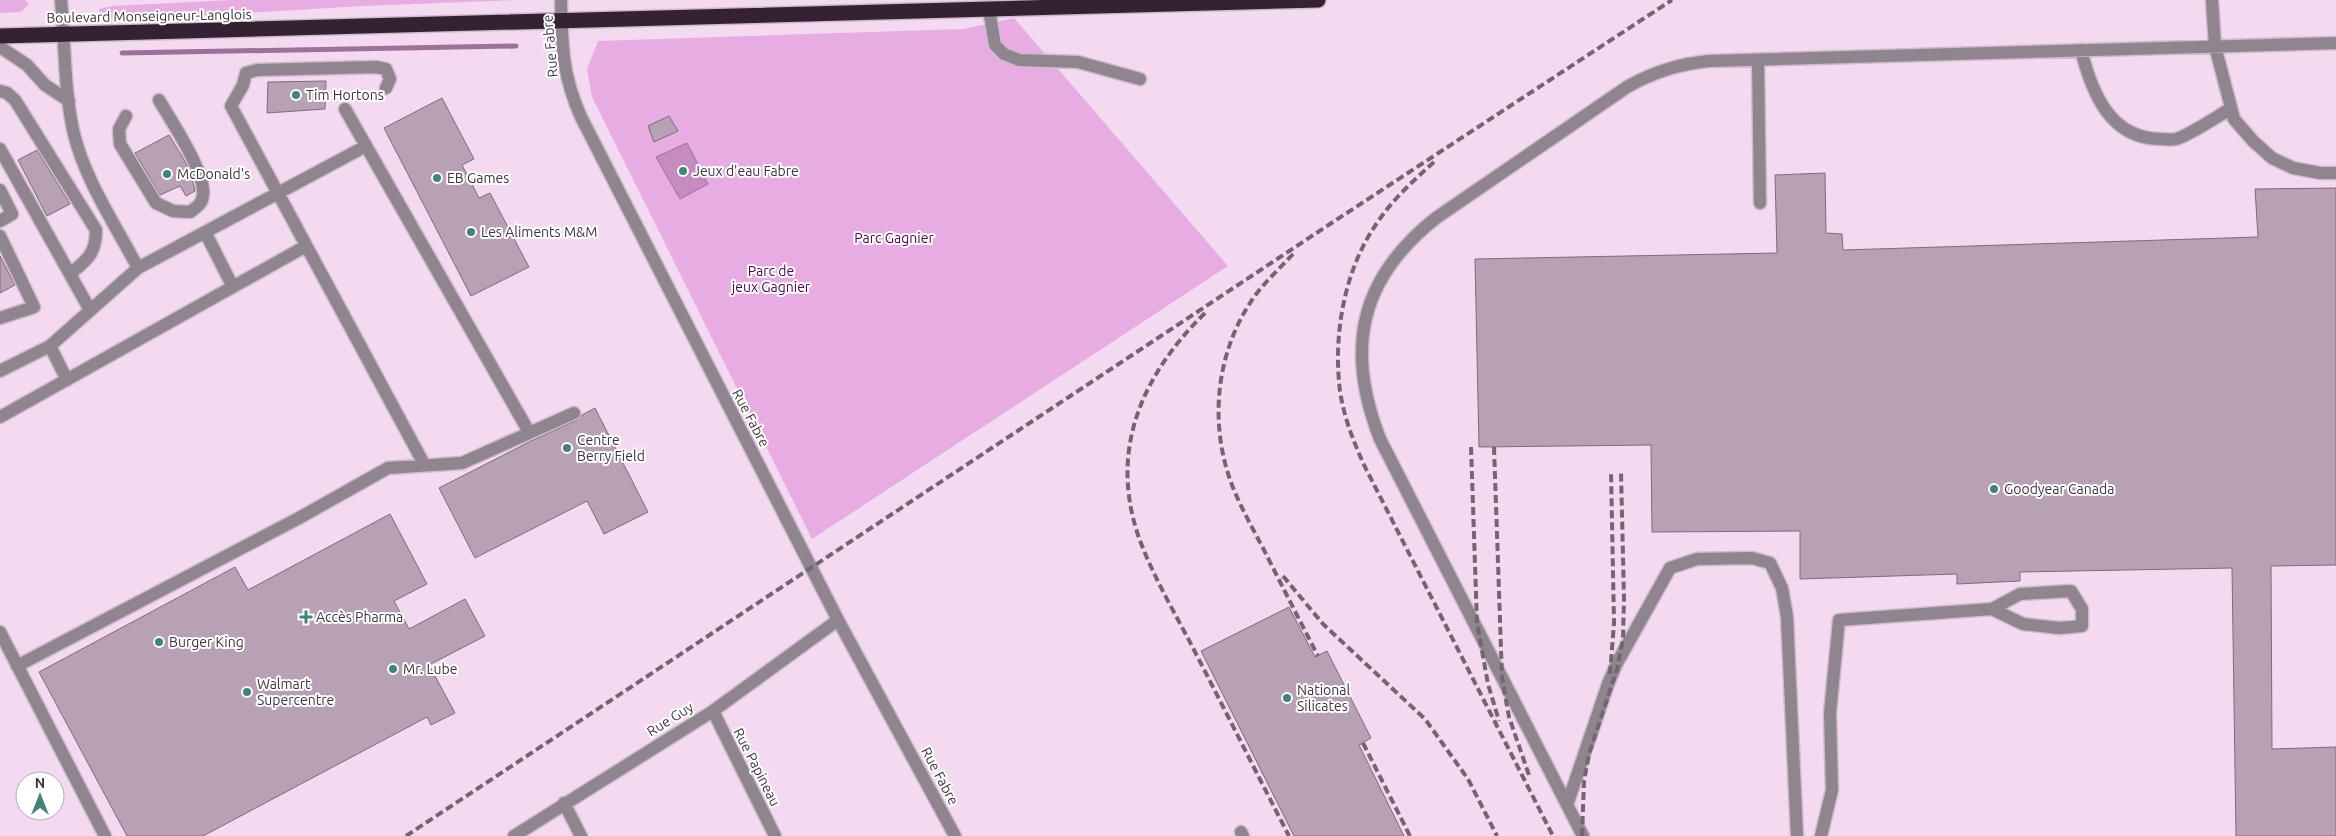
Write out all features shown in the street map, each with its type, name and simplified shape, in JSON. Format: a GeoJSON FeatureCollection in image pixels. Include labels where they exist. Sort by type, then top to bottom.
{"type":"FeatureCollection","features":[{"type":"Feature","properties":{"kind":"highway","name":"Boulevard Monseigneur-Langlois"},"geometry":{"type":"LineString","coordinates":[[0,36],[1318,0]]}},
{"type":"Feature","properties":{"kind":"street"},"geometry":{"type":"LineString","coordinates":[[61,0],[69,101],[74,131],[88,173],[138,268]]}},
{"type":"Feature","properties":{"kind":"street","name":"Rue Fabre"},"geometry":{"type":"LineString","coordinates":[[561,0],[564,67],[578,110],[838,620],[955,836]]}},
{"type":"Feature","properties":{"kind":"street"},"geometry":{"type":"LineString","coordinates":[[2212,0],[2216,46],[2234,119],[2272,158],[2293,168],[2320,173],[2336,173]]}},
{"type":"Feature","properties":{"kind":"street"},"geometry":{"type":"LineString","coordinates":[[989,9],[995,44],[1004,54],[1020,60],[1078,62],[1140,79]]}},
{"type":"Feature","properties":{"kind":"street"},"geometry":{"type":"LineString","coordinates":[[1583,836],[1380,439],[1370,407],[1364,377],[1363,341],[1369,301],[1388,266],[1414,235],[1627,87],[1645,76],[1678,65],[1709,61],[2336,43]]}},
{"type":"Feature","properties":{"kind":"street"},"geometry":{"type":"LineString","coordinates":[[0,47],[27,65],[45,85],[69,101]]}},
{"type":"Feature","properties":{"kind":"street"},"geometry":{"type":"LineString","coordinates":[[2081,50],[2089,82],[2105,109],[2123,130],[2146,139],[2176,139],[2230,109]]}},
{"type":"Feature","properties":{"kind":"street"},"geometry":{"type":"LineString","coordinates":[[1758,60],[1760,203]]}},
{"type":"Feature","properties":{"kind":"street"},"geometry":{"type":"LineString","coordinates":[[386,88],[390,79],[386,69],[376,67],[257,70],[246,73],[243,85],[231,106],[424,464]]}},
{"type":"Feature","properties":{"kind":"street"},"geometry":{"type":"LineString","coordinates":[[0,91],[7,93],[15,100],[96,230],[95,248],[90,257],[70,274]]}},
{"type":"Feature","properties":{"kind":"street"},"geometry":{"type":"LineString","coordinates":[[126,116],[119,129],[120,144],[156,203],[173,211],[190,212],[199,206],[204,196],[202,184],[192,159],[159,100]]}},
{"type":"Feature","properties":{"kind":"street"},"geometry":{"type":"LineString","coordinates":[[344,109],[528,432]]}},
{"type":"Feature","properties":{"kind":"street"},"geometry":{"type":"LineString","coordinates":[[0,371],[50,346],[138,268],[366,146]]}},
{"type":"Feature","properties":{"kind":"street"},"geometry":{"type":"LineString","coordinates":[[0,149],[90,310]]}},
{"type":"Feature","properties":{"kind":"street"},"geometry":{"type":"LineString","coordinates":[[0,190],[12,214],[0,221]]}},
{"type":"Feature","properties":{"kind":"street"},"geometry":{"type":"LineString","coordinates":[[205,232],[233,287]]}},
{"type":"Feature","properties":{"kind":"street"},"geometry":{"type":"LineString","coordinates":[[0,236],[34,307],[0,318]]}},
{"type":"Feature","properties":{"kind":"street"},"geometry":{"type":"LineString","coordinates":[[0,417],[306,246]]}},
{"type":"Feature","properties":{"kind":"street"},"geometry":{"type":"LineString","coordinates":[[50,346],[67,380]]}},
{"type":"Feature","properties":{"kind":"street"},"geometry":{"type":"LineString","coordinates":[[17,666],[299,518],[388,468],[424,464],[462,464],[528,432],[574,413]]}},
{"type":"Feature","properties":{"kind":"street"},"geometry":{"type":"LineString","coordinates":[[1567,805],[1608,684],[1617,663],[1670,568],[1697,559],[1752,558],[1770,563],[1782,588],[1787,617],[1797,836]]}},
{"type":"Feature","properties":{"kind":"street"},"geometry":{"type":"LineString","coordinates":[[1821,836],[1832,790],[1830,713],[1839,620],[1992,609],[2020,594],[2071,591],[2082,609],[2082,626],[2059,628],[2023,624],[1992,609]]}},
{"type":"Feature","properties":{"kind":"street","name":"Rue Guy"},"geometry":{"type":"LineString","coordinates":[[514,836],[564,802],[713,710],[838,620]]}},
{"type":"Feature","properties":{"kind":"street"},"geometry":{"type":"LineString","coordinates":[[0,632],[105,836]]}},
{"type":"Feature","properties":{"kind":"street","name":"Rue Papineau"},"geometry":{"type":"LineString","coordinates":[[713,710],[775,836]]}},
{"type":"Feature","properties":{"kind":"street"},"geometry":{"type":"LineString","coordinates":[[564,802],[581,836]]}},
{"type":"Feature","properties":{"kind":"green space"},"geometry":{"type":"Polygon","coordinates":[[[0,0],[25,0],[29,4],[21,12],[0,13],[0,0]]]}},
{"type":"Feature","properties":{"kind":"green space"},"geometry":{"type":"Polygon","coordinates":[[[230,0],[518,0],[362,6],[117,21],[101,19],[99,9],[113,6],[230,0]]]}},
{"type":"Feature","properties":{"kind":"green space","name":"Parc Gagnier"},"geometry":{"type":"Polygon","coordinates":[[[1014,18],[1228,266],[812,539],[592,97],[587,69],[598,41],[964,29],[1014,18]]]}},
{"type":"Feature","properties":{"kind":"shaded area","name":"Jeux d'eau Fabre"},"geometry":{"type":"Polygon","coordinates":[[[687,143],[708,184],[680,199],[656,157],[687,143]]]}},
{"type":"Feature","properties":{"kind":"building","name":"Tim Hortons"},"geometry":{"type":"Polygon","coordinates":[[[326,81],[325,109],[267,113],[268,82],[326,81]]]}},
{"type":"Feature","properties":{"kind":"building"},"geometry":{"type":"Polygon","coordinates":[[[442,98],[474,159],[462,165],[479,198],[490,193],[529,267],[471,296],[384,128],[442,98]]]}},
{"type":"Feature","properties":{"kind":"building"},"geometry":{"type":"Polygon","coordinates":[[[669,116],[678,131],[654,142],[648,126],[669,116]]]}},
{"type":"Feature","properties":{"kind":"building","name":"McDonald's"},"geometry":{"type":"Polygon","coordinates":[[[169,135],[186,163],[194,186],[195,191],[186,196],[180,186],[160,195],[135,153],[169,135]]]}},
{"type":"Feature","properties":{"kind":"building"},"geometry":{"type":"Polygon","coordinates":[[[37,150],[70,204],[47,216],[18,160],[37,150]]]}},
{"type":"Feature","properties":{"kind":"building","name":"Goodyear Canada"},"geometry":{"type":"Polygon","coordinates":[[[1825,173],[1826,233],[1842,234],[1843,250],[2258,237],[2255,189],[2336,188],[2336,565],[2271,566],[2272,749],[2336,747],[2336,836],[2236,836],[2232,568],[2020,572],[2020,581],[1957,584],[1957,574],[1800,579],[1800,531],[1652,532],[1651,445],[1479,447],[1475,259],[1777,253],[1775,175],[1825,173]]]}},
{"type":"Feature","properties":{"kind":"building"},"geometry":{"type":"Polygon","coordinates":[[[0,256],[15,285],[0,293],[0,256]]]}},
{"type":"Feature","properties":{"kind":"building","name":"Centre Berry Field"},"geometry":{"type":"Polygon","coordinates":[[[595,408],[648,512],[604,534],[587,501],[475,558],[439,488],[577,420],[595,408]]]}},
{"type":"Feature","properties":{"kind":"building","name":"Walmart Supercentre"},"geometry":{"type":"Polygon","coordinates":[[[390,514],[427,584],[394,601],[409,629],[465,599],[485,636],[429,665],[455,713],[431,725],[427,717],[203,836],[127,836],[39,672],[235,567],[248,590],[390,514]]]}},
{"type":"Feature","properties":{"kind":"building","name":"National Silicates"},"geometry":{"type":"Polygon","coordinates":[[[1289,607],[1315,657],[1327,651],[1371,738],[1359,745],[1404,836],[1294,836],[1201,651],[1289,607]]]}},
{"type":"Feature","properties":{"kind":"waterway"},"geometry":{"type":"LineString","coordinates":[[122,53],[516,46]]}},
{"type":"Feature","properties":{"kind":"railway"},"geometry":{"type":"LineString","coordinates":[[406,836],[1330,224],[1672,0]]}},
{"type":"Feature","properties":{"kind":"railway"},"geometry":{"type":"LineString","coordinates":[[1434,162],[1389,206],[1366,241],[1356,261],[1349,282],[1340,326],[1338,348],[1340,391],[1350,430],[1365,467],[1553,836]]}},
{"type":"Feature","properties":{"kind":"railway"},"geometry":{"type":"LineString","coordinates":[[1293,254],[1257,293],[1243,314],[1232,337],[1220,386],[1220,436],[1225,461],[1236,494],[1318,656]]}},
{"type":"Feature","properties":{"kind":"railway"},"geometry":{"type":"LineString","coordinates":[[1205,313],[1183,336],[1164,361],[1149,387],[1137,414],[1130,443],[1128,472],[1130,503],[1138,535],[1157,579],[1289,836]]}},
{"type":"Feature","properties":{"kind":"railway"},"geometry":{"type":"LineString","coordinates":[[1471,447],[1477,623],[1488,684],[1499,721]]}},
{"type":"Feature","properties":{"kind":"railway"},"geometry":{"type":"LineString","coordinates":[[1494,447],[1502,678],[1509,717],[1530,778]]}},
{"type":"Feature","properties":{"kind":"railway"},"geometry":{"type":"LineString","coordinates":[[1610,674],[1614,623],[1611,471]]}},
{"type":"Feature","properties":{"kind":"railway"},"geometry":{"type":"LineString","coordinates":[[1582,836],[1584,781],[1589,754],[1617,669],[1623,639],[1621,472]]}},
{"type":"Feature","properties":{"kind":"railway"},"geometry":{"type":"LineString","coordinates":[[1283,576],[1323,624],[1425,719],[1468,779],[1497,836]]}},
{"type":"Feature","properties":{"kind":"railway"},"geometry":{"type":"LineString","coordinates":[[1363,743],[1410,836]]}},
{"type":"Feature","properties":{"kind":"place","name":"Tim Hortons"},"geometry":{"type":"Point","coordinates":[296,95]}},
{"type":"Feature","properties":{"kind":"place","name":"Jeux d'eau Fabre"},"geometry":{"type":"Point","coordinates":[683,171]}},
{"type":"Feature","properties":{"kind":"place","name":"McDonald's"},"geometry":{"type":"Point","coordinates":[167,174]}},
{"type":"Feature","properties":{"kind":"place","name":"EB Games"},"geometry":{"type":"Point","coordinates":[437,178]}},
{"type":"Feature","properties":{"kind":"place","name":"Les Aliments M&M"},"geometry":{"type":"Point","coordinates":[471,232]}},
{"type":"Feature","properties":{"kind":"place","name":"Centre Berry Field"},"geometry":{"type":"Point","coordinates":[567,448]}},
{"type":"Feature","properties":{"kind":"place","name":"Goodyear Canada"},"geometry":{"type":"Point","coordinates":[1994,489]}},
{"type":"Feature","properties":{"kind":"place","name":"Accès Pharma"},"geometry":{"type":"Point","coordinates":[306,617]}},
{"type":"Feature","properties":{"kind":"place","name":"Burger King"},"geometry":{"type":"Point","coordinates":[159,642]}},
{"type":"Feature","properties":{"kind":"place","name":"Mr. Lube"},"geometry":{"type":"Point","coordinates":[393,669]}},
{"type":"Feature","properties":{"kind":"place","name":"Walmart Supercentre"},"geometry":{"type":"Point","coordinates":[247,692]}},
{"type":"Feature","properties":{"kind":"place","name":"National Silicates"},"geometry":{"type":"Point","coordinates":[1287,698]}},
{"type":"Feature","properties":{"kind":"park label","name":"Parc de jeux Gagnier"},"geometry":{"type":"Point","coordinates":[771,280]}}]}
